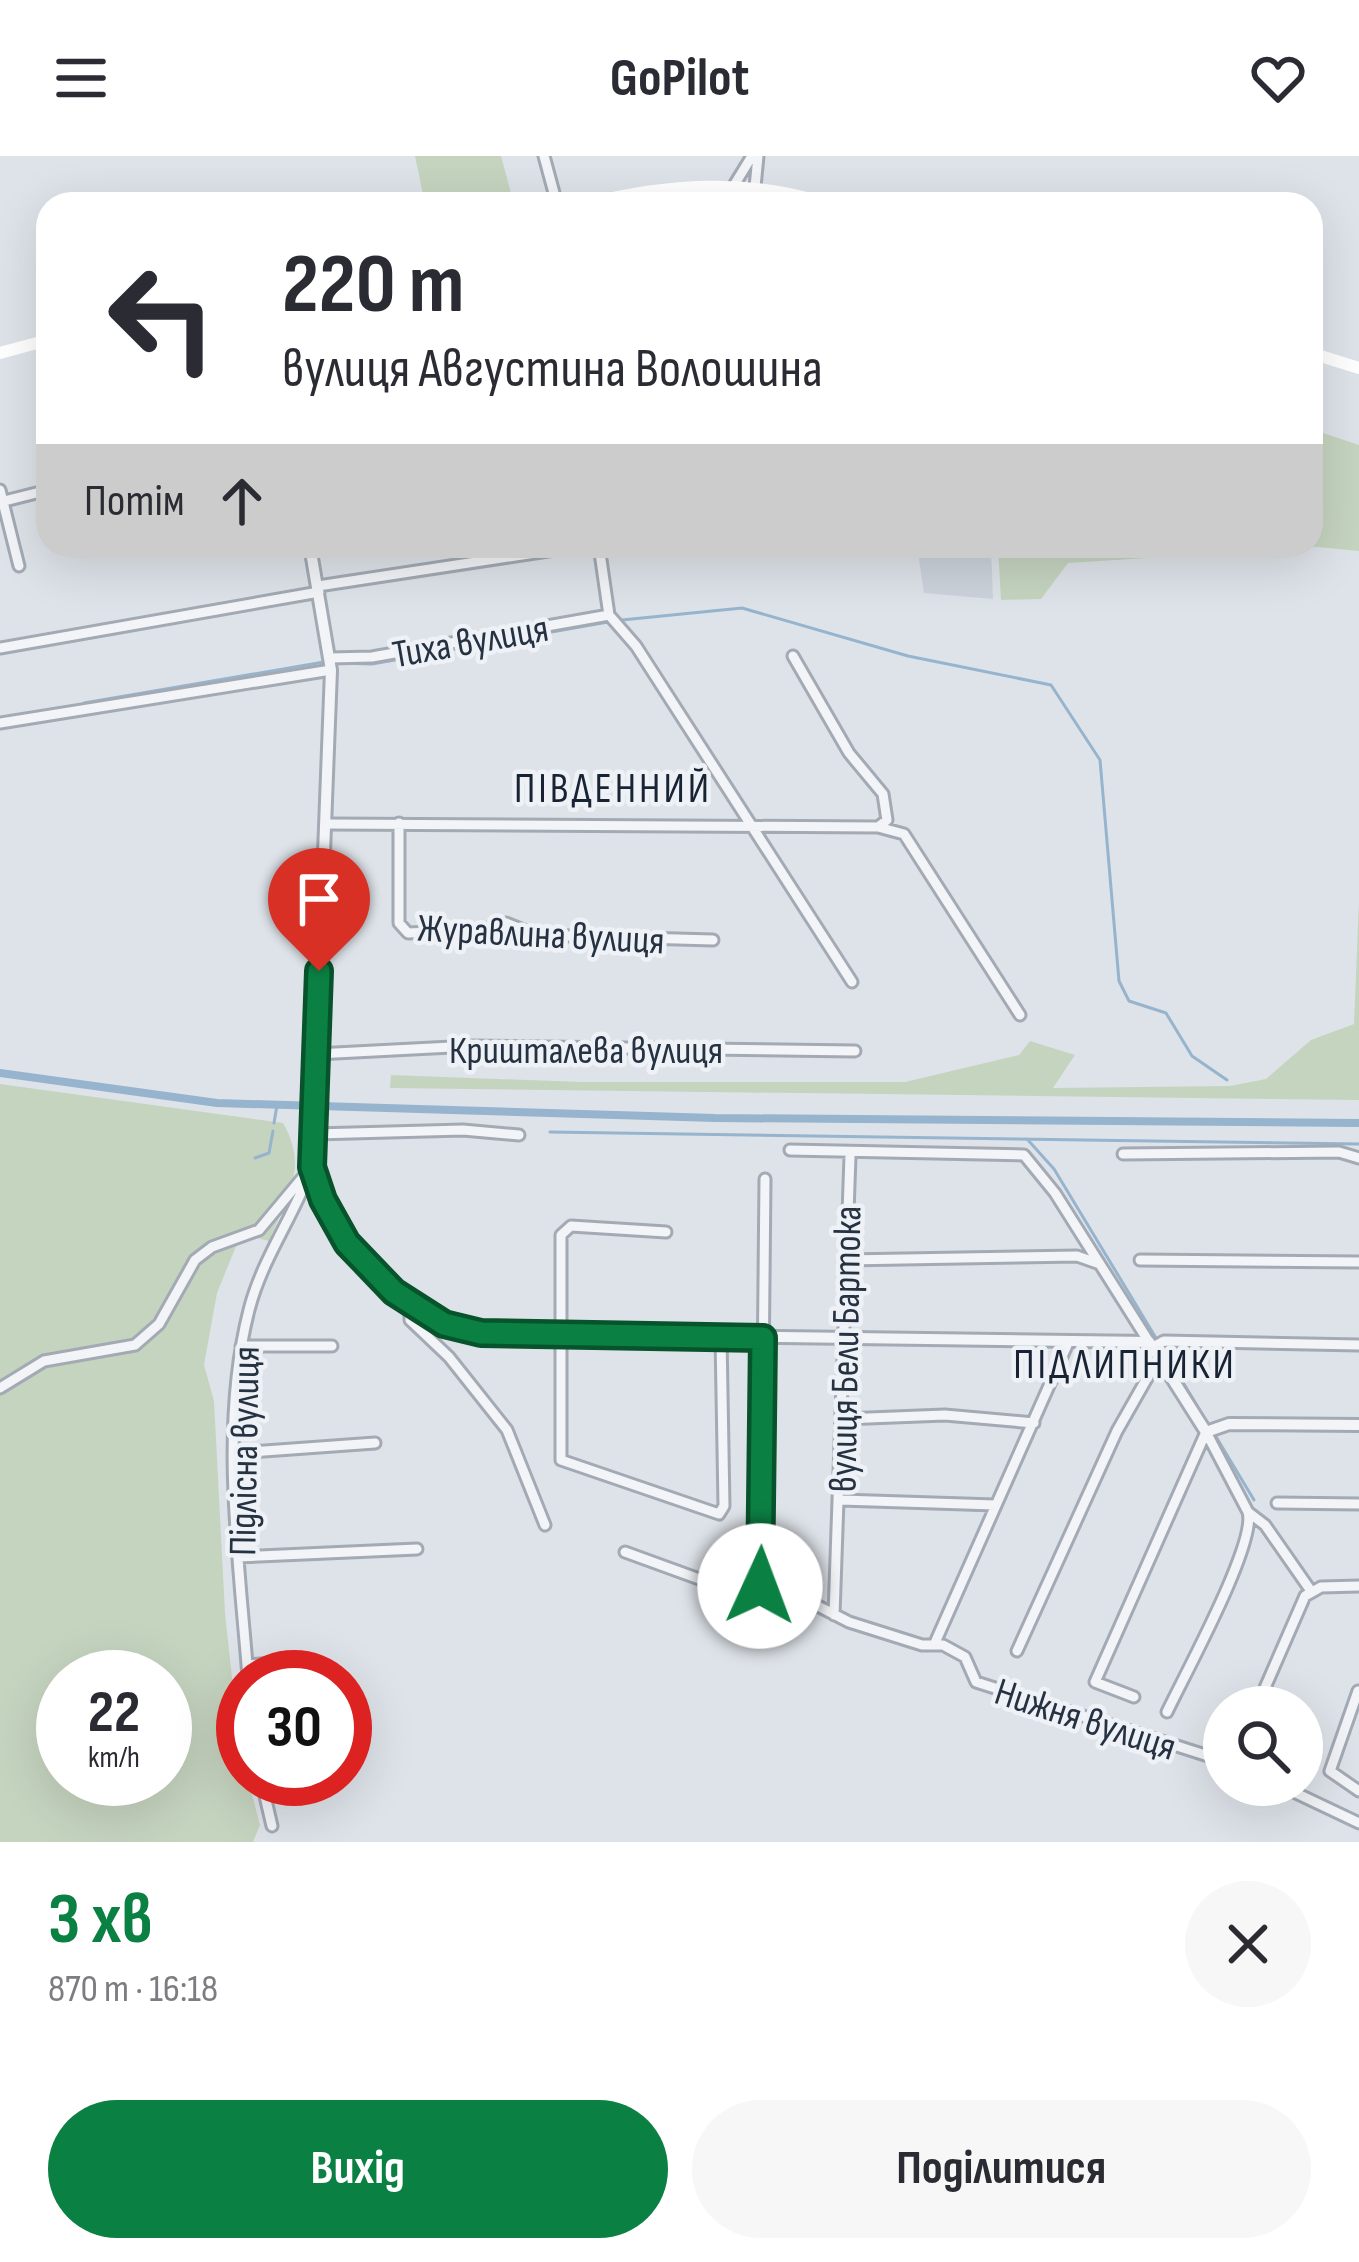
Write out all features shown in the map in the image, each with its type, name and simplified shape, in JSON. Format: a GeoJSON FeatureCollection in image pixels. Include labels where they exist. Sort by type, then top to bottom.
{"type":"FeatureCollection","features":[{"type":"Feature","properties":{"kind":"main road"},"geometry":{"type":"LineString","coordinates":[[640,192],[667,186],[773,192]]}},
{"type":"Feature","properties":{"kind":"main road"},"geometry":{"type":"LineString","coordinates":[[0,352],[36,343]]}},
{"type":"Feature","properties":{"kind":"main road"},"geometry":{"type":"LineString","coordinates":[[1323,357],[1359,368]]}},
{"type":"Feature","properties":{"kind":"street"},"geometry":{"type":"LineString","coordinates":[[544,156],[554,192]]}},
{"type":"Feature","properties":{"kind":"street"},"geometry":{"type":"LineString","coordinates":[[733,187],[755,156]]}},
{"type":"Feature","properties":{"kind":"street"},"geometry":{"type":"LineString","coordinates":[[755,156],[755,188]]}},
{"type":"Feature","properties":{"kind":"street"},"geometry":{"type":"LineString","coordinates":[[19,566],[1,498],[36,492]]}},
{"type":"Feature","properties":{"kind":"street"},"geometry":{"type":"LineString","coordinates":[[313,558],[331,664],[312,1167],[347,1243],[410,1304],[460,1329],[560,1336],[844,1337],[1153,1348]]}},
{"type":"Feature","properties":{"kind":"street"},"geometry":{"type":"LineString","coordinates":[[0,648],[508,558]]}},
{"type":"Feature","properties":{"kind":"street"},"geometry":{"type":"LineString","coordinates":[[602,558],[609,615],[636,646],[853,982]]}},
{"type":"Feature","properties":{"kind":"street","name":"Тиха вулиця"},"geometry":{"type":"LineString","coordinates":[[0,723],[609,615]]}},
{"type":"Feature","properties":{"kind":"street"},"geometry":{"type":"LineString","coordinates":[[793,656],[840,740],[886,801],[887,820],[878,827]]}},
{"type":"Feature","properties":{"kind":"street","name":"Журавлина вулиця"},"geometry":{"type":"LineString","coordinates":[[399,823],[399,923],[408,933],[506,923],[536,935],[713,940]]}},
{"type":"Feature","properties":{"kind":"street"},"geometry":{"type":"LineString","coordinates":[[328,824],[878,827],[904,834],[1020,1015]]}},
{"type":"Feature","properties":{"kind":"street","name":"Кришталева вулиця"},"geometry":{"type":"LineString","coordinates":[[316,1054],[470,1046],[855,1051]]}},
{"type":"Feature","properties":{"kind":"street"},"geometry":{"type":"LineString","coordinates":[[315,1129],[519,1135]]}},
{"type":"Feature","properties":{"kind":"street"},"geometry":{"type":"LineString","coordinates":[[790,1150],[838,1150],[850,1156],[1018,1153],[1034,1162],[1206,1432],[1251,1521],[1237,1563],[1167,1712]]}},
{"type":"Feature","properties":{"kind":"street"},"geometry":{"type":"LineString","coordinates":[[1123,1154],[1339,1152],[1359,1158]]}},
{"type":"Feature","properties":{"kind":"street","name":"вулиця Бели Бартока"},"geometry":{"type":"LineString","coordinates":[[834,1615],[850,1156]]}},
{"type":"Feature","properties":{"kind":"street"},"geometry":{"type":"LineString","coordinates":[[0,1388],[44,1361],[135,1345],[148,1337],[195,1260],[212,1246],[259,1230],[312,1167]]}},
{"type":"Feature","properties":{"kind":"street","name":"Підлісна вулиця"},"geometry":{"type":"LineString","coordinates":[[246,1650],[236,1453],[241,1346],[258,1280],[312,1167]]}},
{"type":"Feature","properties":{"kind":"street"},"geometry":{"type":"LineString","coordinates":[[756,1591],[761,1581],[765,1179]]}},
{"type":"Feature","properties":{"kind":"street"},"geometry":{"type":"LineString","coordinates":[[666,1232],[564,1229],[561,1460],[714,1514],[724,1506],[721,1337]]}},
{"type":"Feature","properties":{"kind":"street"},"geometry":{"type":"LineString","coordinates":[[846,1259],[1077,1256],[1099,1264]]}},
{"type":"Feature","properties":{"kind":"street"},"geometry":{"type":"LineString","coordinates":[[1140,1259],[1359,1262]]}},
{"type":"Feature","properties":{"kind":"street"},"geometry":{"type":"LineString","coordinates":[[410,1304],[410,1320],[449,1357],[514,1441],[545,1525]]}},
{"type":"Feature","properties":{"kind":"street"},"geometry":{"type":"LineString","coordinates":[[1017,1651],[1153,1348],[1164,1341],[1359,1345]]}},
{"type":"Feature","properties":{"kind":"street"},"geometry":{"type":"LineString","coordinates":[[934,1645],[1068,1343]]}},
{"type":"Feature","properties":{"kind":"street"},"geometry":{"type":"LineString","coordinates":[[241,1346],[332,1346]]}},
{"type":"Feature","properties":{"kind":"street"},"geometry":{"type":"LineString","coordinates":[[843,1419],[945,1415],[1034,1423]]}},
{"type":"Feature","properties":{"kind":"street"},"geometry":{"type":"LineString","coordinates":[[1134,1697],[1095,1682],[1206,1432],[1229,1424],[1359,1425]]}},
{"type":"Feature","properties":{"kind":"street"},"geometry":{"type":"LineString","coordinates":[[236,1453],[375,1443]]}},
{"type":"Feature","properties":{"kind":"street"},"geometry":{"type":"LineString","coordinates":[[841,1500],[995,1505]]}},
{"type":"Feature","properties":{"kind":"street"},"geometry":{"type":"LineString","coordinates":[[1277,1502],[1359,1504]]}},
{"type":"Feature","properties":{"kind":"street"},"geometry":{"type":"LineString","coordinates":[[1248,1512],[1264,1525],[1311,1591]]}},
{"type":"Feature","properties":{"kind":"street"},"geometry":{"type":"LineString","coordinates":[[238,1557],[417,1549]]}},
{"type":"Feature","properties":{"kind":"street","name":"Нижня вулиця"},"geometry":{"type":"LineString","coordinates":[[625,1552],[701,1580],[816,1604],[834,1615],[934,1645],[965,1657],[976,1682],[1203,1754]]}},
{"type":"Feature","properties":{"kind":"street"},"geometry":{"type":"LineString","coordinates":[[1311,1591],[1359,1586]]}},
{"type":"Feature","properties":{"kind":"street"},"geometry":{"type":"LineString","coordinates":[[1266,1686],[1311,1591]]}},
{"type":"Feature","properties":{"kind":"street"},"geometry":{"type":"LineString","coordinates":[[1358,1691],[1330,1771],[1359,1791]]}},
{"type":"Feature","properties":{"kind":"street"},"geometry":{"type":"LineString","coordinates":[[267,1806],[272,1826]]}},
{"type":"Feature","properties":{"kind":"street"},"geometry":{"type":"LineString","coordinates":[[1323,1806],[1359,1823]]}},
{"type":"Feature","properties":{"kind":"shaded area"},"geometry":{"type":"Polygon","coordinates":[[[919,558],[991,558],[993,599],[924,593],[919,558]]]}},
{"type":"Feature","properties":{"kind":"green space"},"geometry":{"type":"Polygon","coordinates":[[[415,156],[501,156],[511,192],[422,192],[415,156]]]}},
{"type":"Feature","properties":{"kind":"green space"},"geometry":{"type":"Polygon","coordinates":[[[1323,433],[1359,445],[1359,551],[1323,547],[1323,433]]]}},
{"type":"Feature","properties":{"kind":"green space"},"geometry":{"type":"Polygon","coordinates":[[[999,558],[1146,558],[1068,563],[1041,599],[1001,600],[999,558]]]}},
{"type":"Feature","properties":{"kind":"green space"},"geometry":{"type":"Polygon","coordinates":[[[1359,901],[1359,1100],[390,1088],[391,1075],[581,1082],[905,1082],[1019,1055],[1030,1041],[1075,1055],[1053,1088],[1230,1086],[1266,1079],[1311,1040],[1354,1024],[1359,901]]]}},
{"type":"Feature","properties":{"kind":"green space"},"geometry":{"type":"Polygon","coordinates":[[[0,1084],[283,1123],[291,1139],[295,1168],[288,1196],[269,1241],[241,1234],[217,1293],[204,1365],[214,1401],[229,1650],[216,1650],[216,1806],[255,1806],[260,1825],[253,1842],[0,1842],[0,1084]]]}},
{"type":"Feature","properties":{"kind":"waterway"},"geometry":{"type":"LineString","coordinates":[[622,620],[742,608],[908,656],[1051,685],[1100,760],[1119,981],[1129,1001],[1166,1013],[1192,1056],[1227,1080]]}},
{"type":"Feature","properties":{"kind":"waterway"},"geometry":{"type":"LineString","coordinates":[[337,663],[372,664],[608,622]]}},
{"type":"Feature","properties":{"kind":"waterway"},"geometry":{"type":"LineString","coordinates":[[84,703],[324,662]]}},
{"type":"Feature","properties":{"kind":"waterway"},"geometry":{"type":"LineString","coordinates":[[0,1073],[217,1103],[715,1118],[1359,1123]]}},
{"type":"Feature","properties":{"kind":"waterway"},"geometry":{"type":"LineString","coordinates":[[274,1123],[277,1105]]}},
{"type":"Feature","properties":{"kind":"waterway"},"geometry":{"type":"LineString","coordinates":[[255,1158],[269,1153],[273,1131]]}},
{"type":"Feature","properties":{"kind":"waterway"},"geometry":{"type":"LineString","coordinates":[[550,1132],[1359,1144]]}},
{"type":"Feature","properties":{"kind":"waterway"},"geometry":{"type":"LineString","coordinates":[[1027,1139],[1054,1169],[1156,1338]]}},
{"type":"Feature","properties":{"kind":"waterway"},"geometry":{"type":"LineString","coordinates":[[1163,1349],[1208,1424]]}},
{"type":"Feature","properties":{"kind":"waterway"},"geometry":{"type":"LineString","coordinates":[[1215,1435],[1254,1500]]}},
{"type":"Feature","properties":{"kind":"district","name":"ПІВДЕННИЙ"},"geometry":{"type":"Point","coordinates":[613,787]}},
{"type":"Feature","properties":{"kind":"district","name":"ПІДЛИПНИКИ"},"geometry":{"type":"Point","coordinates":[1125,1363]}},
{"type":"Feature","properties":{"kind":"route"},"geometry":{"type":"LineString","coordinates":[[319,971],[312,1167],[340,1232],[394,1292],[444,1324],[481,1333],[763,1338],[760,1586]]}}]}
